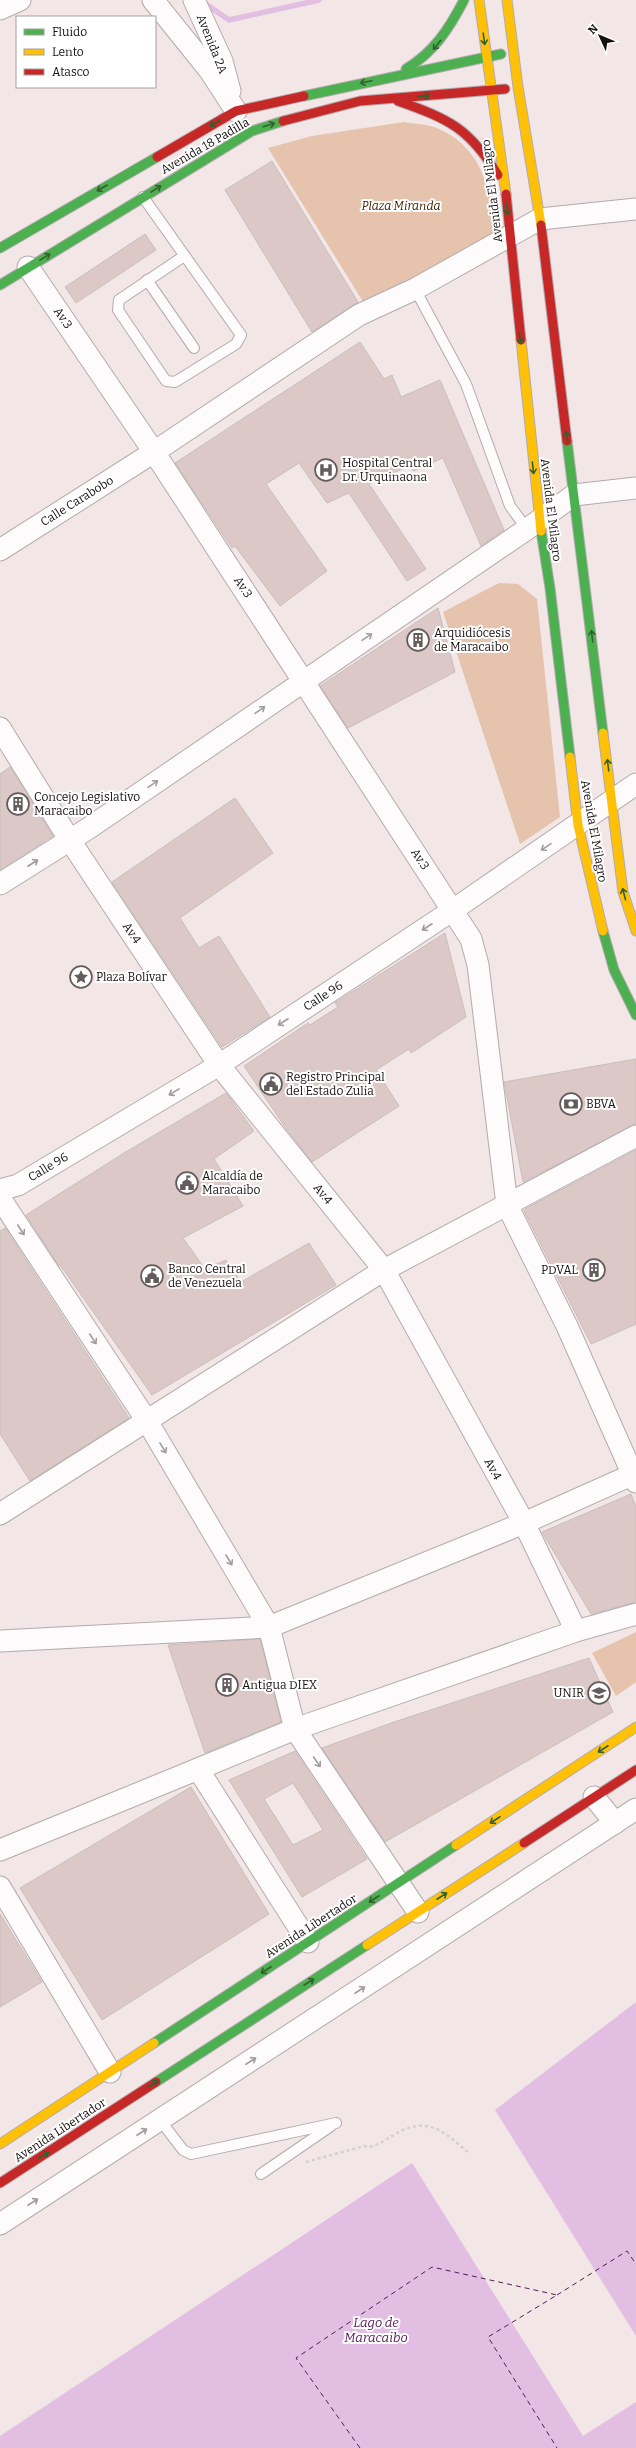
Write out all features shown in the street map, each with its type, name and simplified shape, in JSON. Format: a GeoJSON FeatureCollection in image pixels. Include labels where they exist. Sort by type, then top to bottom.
{"type":"FeatureCollection","features":[{"type":"Feature","properties":{"kind":"main road"},"geometry":{"type":"LineString","coordinates":[[390,77],[424,60],[448,31],[464,0]]}},
{"type":"Feature","properties":{"kind":"main road","name":"Avenida El Milagro"},"geometry":{"type":"LineString","coordinates":[[479,0],[504,184],[533,525],[550,588],[578,825],[595,903],[614,970],[636,1015]]}},
{"type":"Feature","properties":{"kind":"main road","name":"Avenida El Milagro"},"geometry":{"type":"LineString","coordinates":[[507,0],[518,87],[540,219],[623,892],[636,931]]}},
{"type":"Feature","properties":{"kind":"main road","name":"Avenida 18 Padilla"},"geometry":{"type":"LineString","coordinates":[[0,248],[236,111],[487,56],[514,52]]}},
{"type":"Feature","properties":{"kind":"main road","name":"Avenida 18 Padilla"},"geometry":{"type":"LineString","coordinates":[[0,285],[26,264],[143,197],[252,131],[298,116],[360,101],[492,91],[518,87]]}},
{"type":"Feature","properties":{"kind":"main road"},"geometry":{"type":"LineString","coordinates":[[391,99],[439,116],[464,129],[484,149],[504,184]]}},
{"type":"Feature","properties":{"kind":"main road","name":"Avenida Libertador"},"geometry":{"type":"LineString","coordinates":[[0,2144],[636,1727]]}},
{"type":"Feature","properties":{"kind":"main road","name":"Avenida Libertador"},"geometry":{"type":"LineString","coordinates":[[0,2184],[636,1770]]}},
{"type":"Feature","properties":{"kind":"street"},"geometry":{"type":"LineString","coordinates":[[0,9],[20,0]]}},
{"type":"Feature","properties":{"kind":"street"},"geometry":{"type":"LineString","coordinates":[[153,0],[210,71],[236,111]]}},
{"type":"Feature","properties":{"kind":"street","name":"Avenida 2A"},"geometry":{"type":"LineString","coordinates":[[194,0],[222,61],[236,111]]}},
{"type":"Feature","properties":{"kind":"street"},"geometry":{"type":"LineString","coordinates":[[540,219],[636,209]]}},
{"type":"Feature","properties":{"kind":"street","name":"Calle Carabobo"},"geometry":{"type":"LineString","coordinates":[[0,550],[154,452],[359,315],[416,289],[509,238],[540,219]]}},
{"type":"Feature","properties":{"kind":"street","name":"Av.3"},"geometry":{"type":"LineString","coordinates":[[26,264],[154,452],[471,939],[478,965],[507,1205],[568,1326],[635,1476]]}},
{"type":"Feature","properties":{"kind":"street"},"geometry":{"type":"LineString","coordinates":[[0,884],[303,681],[533,525],[574,495],[636,488]]}},
{"type":"Feature","properties":{"kind":"street","name":"Av.4"},"geometry":{"type":"LineString","coordinates":[[0,728],[69,839],[219,1065],[384,1270],[524,1523],[576,1631]]}},
{"type":"Feature","properties":{"kind":"street","name":"Calle 96"},"geometry":{"type":"LineString","coordinates":[[0,1190],[18,1185],[219,1065],[453,910],[578,825],[612,799],[636,784]]}},
{"type":"Feature","properties":{"kind":"street"},"geometry":{"type":"LineString","coordinates":[[0,1514],[384,1270],[636,1136]]}},
{"type":"Feature","properties":{"kind":"street"},"geometry":{"type":"LineString","coordinates":[[0,1198],[147,1421],[269,1627],[295,1729],[397,1884],[418,1912]]}},
{"type":"Feature","properties":{"kind":"street"},"geometry":{"type":"LineString","coordinates":[[0,1641],[269,1627],[635,1476]]}},
{"type":"Feature","properties":{"kind":"street"},"geometry":{"type":"LineString","coordinates":[[0,1850],[295,1729],[576,1631],[636,1614]]}},
{"type":"Feature","properties":{"kind":"street"},"geometry":{"type":"LineString","coordinates":[[198,1769],[308,1942]]}},
{"type":"Feature","properties":{"kind":"street"},"geometry":{"type":"LineString","coordinates":[[594,1797],[615,1823]]}},
{"type":"Feature","properties":{"kind":"street"},"geometry":{"type":"LineString","coordinates":[[0,2224],[636,1809]]}},
{"type":"Feature","properties":{"kind":"street"},"geometry":{"type":"LineString","coordinates":[[1,1891],[110,2072]]}},
{"type":"Feature","properties":{"kind":"lane"},"geometry":{"type":"LineString","coordinates":[[143,197],[241,335],[236,344],[175,382],[166,381],[118,310],[119,300],[184,256]]}},
{"type":"Feature","properties":{"kind":"lane"},"geometry":{"type":"LineString","coordinates":[[147,280],[194,348]]}},
{"type":"Feature","properties":{"kind":"lane"},"geometry":{"type":"LineString","coordinates":[[416,289],[466,384],[510,506],[533,525]]}},
{"type":"Feature","properties":{"kind":"lane"},"geometry":{"type":"LineString","coordinates":[[160,2120],[184,2150],[191,2154],[336,2123],[261,2174]]}},
{"type":"Feature","properties":{"kind":"path"},"geometry":{"type":"LineString","coordinates":[[305,2162],[364,2146],[372,2147],[405,2128],[415,2126],[438,2130],[469,2153]]}},
{"type":"Feature","properties":{"kind":"green space","name":"Plaza Miranda"},"geometry":{"type":"Polygon","coordinates":[[[404,122],[437,128],[454,138],[468,150],[485,179],[494,214],[500,250],[370,313],[268,148],[312,136],[404,122]]]}},
{"type":"Feature","properties":{"kind":"green space"},"geometry":{"type":"Polygon","coordinates":[[[499,583],[518,584],[537,599],[560,817],[520,844],[443,612],[499,583]]]}},
{"type":"Feature","properties":{"kind":"green space"},"geometry":{"type":"Polygon","coordinates":[[[636,1632],[636,1682],[616,1696],[592,1653],[636,1632]]]}},
{"type":"Feature","properties":{"kind":"water"},"geometry":{"type":"Polygon","coordinates":[[[636,2002],[636,2336],[495,2110],[636,2002]]]}},
{"type":"Feature","properties":{"kind":"water","name":"Lago de Maracaibo"},"geometry":{"type":"Polygon","coordinates":[[[412,2163],[583,2436],[636,2402],[636,2448],[0,2448],[0,2436],[412,2163]]]}},
{"type":"Feature","properties":{"kind":"building"},"geometry":{"type":"Polygon","coordinates":[[[272,161],[358,302],[312,332],[225,190],[272,161]]]}},
{"type":"Feature","properties":{"kind":"building"},"geometry":{"type":"Polygon","coordinates":[[[145,234],[156,250],[76,303],[65,287],[145,234]]]}},
{"type":"Feature","properties":{"kind":"building"},"geometry":{"type":"Polygon","coordinates":[[[360,342],[384,379],[392,375],[401,397],[440,380],[504,530],[481,546],[443,458],[413,471],[411,465],[369,484],[426,569],[407,581],[349,493],[327,503],[299,463],[266,484],[327,571],[280,606],[235,546],[232,548],[175,463],[360,342]]]}},
{"type":"Feature","properties":{"kind":"building","name":"Arquidiócesis de Maracaibo"},"geometry":{"type":"Polygon","coordinates":[[[438,608],[455,672],[348,728],[320,686],[438,608]]]}},
{"type":"Feature","properties":{"kind":"building","name":"Concejo Legislativo Maracaibo"},"geometry":{"type":"Polygon","coordinates":[[[10,767],[53,836],[0,870],[0,774],[10,767]]]}},
{"type":"Feature","properties":{"kind":"building"},"geometry":{"type":"Polygon","coordinates":[[[235,798],[273,853],[180,918],[199,948],[219,936],[270,1017],[222,1047],[112,882],[235,798]]]}},
{"type":"Feature","properties":{"kind":"building"},"geometry":{"type":"Polygon","coordinates":[[[445,933],[466,1017],[411,1053],[409,1049],[376,1070],[399,1106],[312,1162],[285,1127],[244,1066],[308,1023],[310,1025],[338,1007],[335,1003],[445,933]]]}},
{"type":"Feature","properties":{"kind":"building","name":"BBVA"},"geometry":{"type":"Polygon","coordinates":[[[636,1059],[636,1124],[523,1182],[504,1082],[636,1059]]]}},
{"type":"Feature","properties":{"kind":"building","name":"Banco Central de Venezuela"},"geometry":{"type":"Polygon","coordinates":[[[226,1093],[254,1131],[214,1159],[243,1206],[183,1238],[205,1269],[226,1260],[241,1282],[309,1243],[336,1285],[152,1395],[60,1265],[59,1266],[26,1215],[124,1153],[226,1093]]]}},
{"type":"Feature","properties":{"kind":"building","name":"PDVAL"},"geometry":{"type":"Polygon","coordinates":[[[636,1150],[636,1324],[591,1344],[524,1211],[525,1209],[636,1150]]]}},
{"type":"Feature","properties":{"kind":"building"},"geometry":{"type":"Polygon","coordinates":[[[5,1228],[129,1418],[30,1481],[0,1434],[0,1231],[5,1228]]]}},
{"type":"Feature","properties":{"kind":"building"},"geometry":{"type":"Polygon","coordinates":[[[631,1494],[636,1507],[636,1602],[591,1614],[542,1532],[631,1494]]]}},
{"type":"Feature","properties":{"kind":"building","name":"Antigua DIEX"},"geometry":{"type":"Polygon","coordinates":[[[260,1639],[281,1722],[205,1753],[168,1645],[260,1639]]]}},
{"type":"Feature","properties":{"kind":"building"},"geometry":{"type":"Polygon","coordinates":[[[589,1658],[613,1712],[385,1842],[322,1748],[397,1721],[589,1658]]]}},
{"type":"Feature","properties":{"kind":"building"},"geometry":{"type":"Polygon","coordinates":[[[295,1751],[367,1859],[302,1897],[229,1780],[295,1751]],[[293,1783],[264,1799],[293,1845],[323,1830],[293,1783]]]}},
{"type":"Feature","properties":{"kind":"building"},"geometry":{"type":"Polygon","coordinates":[[[191,1787],[269,1914],[102,2020],[20,1888],[191,1787]]]}},
{"type":"Feature","properties":{"kind":"building"},"geometry":{"type":"Polygon","coordinates":[[[0,1914],[42,1982],[0,2007],[0,1914]]]}},
{"type":"Feature","properties":{"kind":"waterway"},"geometry":{"type":"LineString","coordinates":[[203,2],[229,20],[319,0]]}},
{"type":"Feature","properties":{"kind":"ferry route"},"geometry":{"type":"LineString","coordinates":[[557,2295],[627,2251],[636,2264]]}},
{"type":"Feature","properties":{"kind":"ferry route"},"geometry":{"type":"LineString","coordinates":[[360,2448],[296,2358],[432,2267],[557,2295],[488,2337],[557,2448]]}},
{"type":"Feature","properties":{"kind":"traffic: fast"},"geometry":{"type":"LineString","coordinates":[[406,69],[425,55],[440,39],[453,21],[464,0]]}},
{"type":"Feature","properties":{"kind":"traffic: fast"},"geometry":{"type":"LineString","coordinates":[[304,96],[501,54]]}},
{"type":"Feature","properties":{"kind":"traffic: fast"},"geometry":{"type":"LineString","coordinates":[[0,285],[252,131],[283,121]]}},
{"type":"Feature","properties":{"kind":"traffic: fast"},"geometry":{"type":"LineString","coordinates":[[0,248],[157,157]]}},
{"type":"Feature","properties":{"kind":"traffic: fast"},"geometry":{"type":"LineString","coordinates":[[567,441],[603,733]]}},
{"type":"Feature","properties":{"kind":"traffic: fast"},"geometry":{"type":"LineString","coordinates":[[541,531],[550,588],[570,757]]}},
{"type":"Feature","properties":{"kind":"traffic: fast"},"geometry":{"type":"LineString","coordinates":[[603,931],[614,970],[636,1015]]}},
{"type":"Feature","properties":{"kind":"traffic: fast"},"geometry":{"type":"LineString","coordinates":[[154,2043],[456,1845]]}},
{"type":"Feature","properties":{"kind":"traffic: fast"},"geometry":{"type":"LineString","coordinates":[[156,2082],[367,1945]]}},
{"type":"Feature","properties":{"kind":"traffic: slow"},"geometry":{"type":"LineString","coordinates":[[479,0],[506,194]]}},
{"type":"Feature","properties":{"kind":"traffic: slow"},"geometry":{"type":"LineString","coordinates":[[507,0],[518,87],[541,225]]}},
{"type":"Feature","properties":{"kind":"traffic: slow"},"geometry":{"type":"LineString","coordinates":[[521,340],[541,531]]}},
{"type":"Feature","properties":{"kind":"traffic: slow"},"geometry":{"type":"LineString","coordinates":[[603,733],[623,892],[636,931]]}},
{"type":"Feature","properties":{"kind":"traffic: slow"},"geometry":{"type":"LineString","coordinates":[[570,757],[578,825],[603,931]]}},
{"type":"Feature","properties":{"kind":"traffic: slow"},"geometry":{"type":"LineString","coordinates":[[456,1845],[636,1727]]}},
{"type":"Feature","properties":{"kind":"traffic: slow"},"geometry":{"type":"LineString","coordinates":[[367,1945],[524,1843]]}},
{"type":"Feature","properties":{"kind":"traffic: slow"},"geometry":{"type":"LineString","coordinates":[[0,2144],[154,2043]]}},
{"type":"Feature","properties":{"kind":"traffic: jam"},"geometry":{"type":"LineString","coordinates":[[283,121],[360,101],[505,89]]}},
{"type":"Feature","properties":{"kind":"traffic: jam"},"geometry":{"type":"LineString","coordinates":[[157,157],[236,111],[304,96]]}},
{"type":"Feature","properties":{"kind":"traffic: jam"},"geometry":{"type":"LineString","coordinates":[[398,101],[431,114],[456,127],[477,146],[498,175]]}},
{"type":"Feature","properties":{"kind":"traffic: jam"},"geometry":{"type":"LineString","coordinates":[[506,194],[521,340]]}},
{"type":"Feature","properties":{"kind":"traffic: jam"},"geometry":{"type":"LineString","coordinates":[[541,225],[567,441]]}},
{"type":"Feature","properties":{"kind":"traffic: jam"},"geometry":{"type":"LineString","coordinates":[[524,1843],[636,1770]]}},
{"type":"Feature","properties":{"kind":"traffic: jam"},"geometry":{"type":"LineString","coordinates":[[0,2183],[156,2082]]}},
{"type":"Feature","properties":{"kind":"place","name":"Hospital Central Dr. Urquinaona"},"geometry":{"type":"Point","coordinates":[326,470]}},
{"type":"Feature","properties":{"kind":"place","name":"Arquidiócesis de Maracaibo"},"geometry":{"type":"Point","coordinates":[418,640]}},
{"type":"Feature","properties":{"kind":"place","name":"Concejo Legislativo Maracaibo"},"geometry":{"type":"Point","coordinates":[18,804]}},
{"type":"Feature","properties":{"kind":"place","name":"Plaza Bolívar"},"geometry":{"type":"Point","coordinates":[81,977]}},
{"type":"Feature","properties":{"kind":"place","name":"Registro Principal del Estado Zulia"},"geometry":{"type":"Point","coordinates":[271,1084]}},
{"type":"Feature","properties":{"kind":"place","name":"BBVA"},"geometry":{"type":"Point","coordinates":[571,1104]}},
{"type":"Feature","properties":{"kind":"place","name":"Alcaldía de Maracaibo"},"geometry":{"type":"Point","coordinates":[187,1183]}},
{"type":"Feature","properties":{"kind":"place","name":"PDVAL"},"geometry":{"type":"Point","coordinates":[594,1270]}},
{"type":"Feature","properties":{"kind":"place","name":"Banco Central de Venezuela"},"geometry":{"type":"Point","coordinates":[152,1276]}},
{"type":"Feature","properties":{"kind":"place","name":"Antigua DIEX"},"geometry":{"type":"Point","coordinates":[227,1685]}},
{"type":"Feature","properties":{"kind":"place","name":"UNIR"},"geometry":{"type":"Point","coordinates":[599,1693]}}]}
